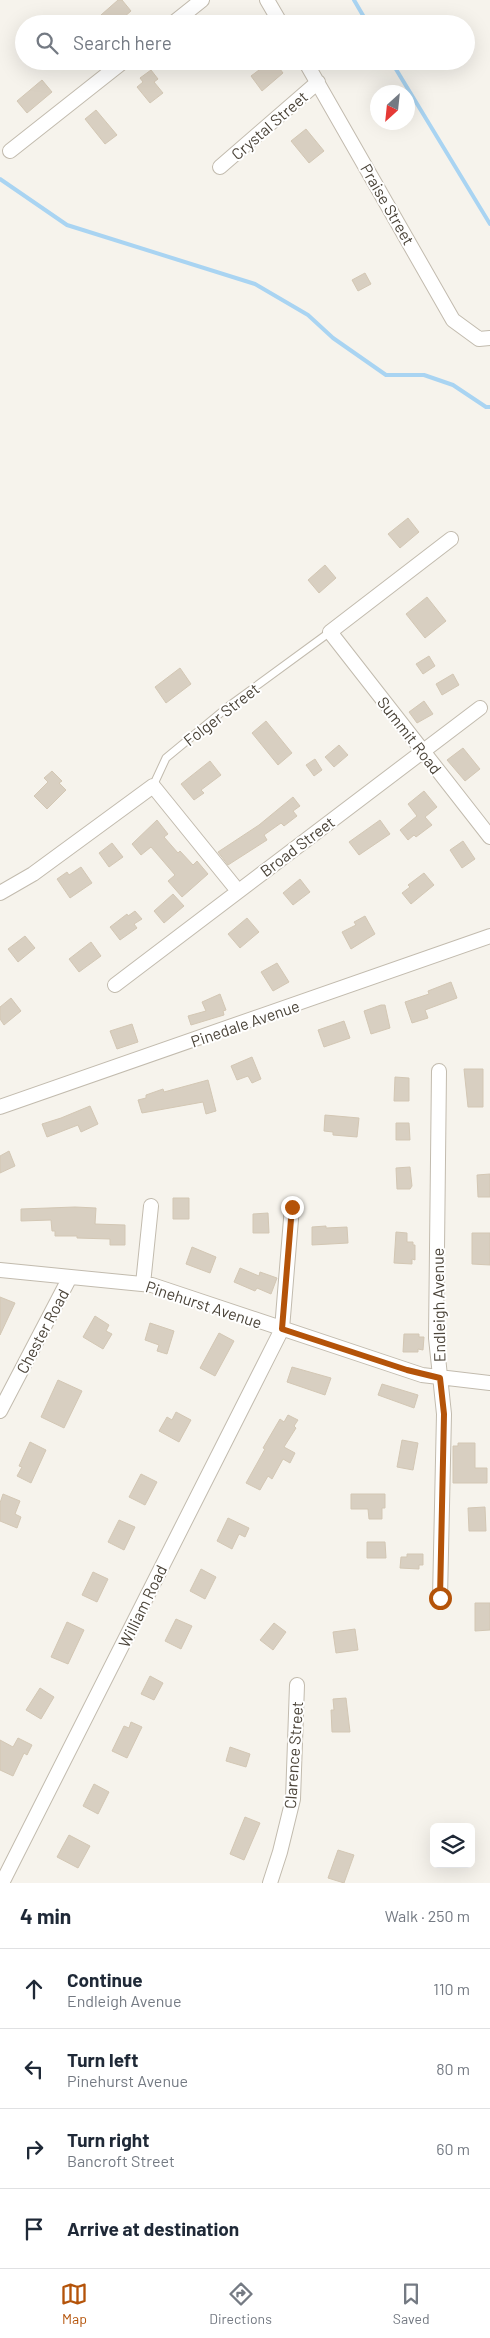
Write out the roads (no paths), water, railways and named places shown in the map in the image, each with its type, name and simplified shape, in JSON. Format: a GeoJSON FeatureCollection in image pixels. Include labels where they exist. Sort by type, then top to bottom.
{"type":"FeatureCollection","features":[{"type":"Feature","properties":{"kind":"street"},"geometry":{"type":"LineString","coordinates":[[183,15],[202,0]]}},
{"type":"Feature","properties":{"kind":"street"},"geometry":{"type":"LineString","coordinates":[[267,0],[276,15]]}},
{"type":"Feature","properties":{"kind":"street"},"geometry":{"type":"LineString","coordinates":[[10,150],[112,70]]}},
{"type":"Feature","properties":{"kind":"street","name":"Praise Street"},"geometry":{"type":"LineString","coordinates":[[311,70],[453,320],[485,339]]}},
{"type":"Feature","properties":{"kind":"street","name":"Crystal Street"},"geometry":{"type":"LineString","coordinates":[[220,167],[318,82]]}},
{"type":"Feature","properties":{"kind":"street","name":"Folger Street"},"geometry":{"type":"LineString","coordinates":[[330,632],[451,539]]}},
{"type":"Feature","properties":{"kind":"street","name":"Summit Road"},"geometry":{"type":"LineString","coordinates":[[330,632],[490,837]]}},
{"type":"Feature","properties":{"kind":"street","name":"Broad Street"},"geometry":{"type":"LineString","coordinates":[[115,985],[480,708]]}},
{"type":"Feature","properties":{"kind":"street"},"geometry":{"type":"LineString","coordinates":[[153,786],[238,891]]}},
{"type":"Feature","properties":{"kind":"street","name":"Folger Street"},"geometry":{"type":"LineString","coordinates":[[0,893],[32,874],[153,786]]}},
{"type":"Feature","properties":{"kind":"street","name":"Pinedale Avenue"},"geometry":{"type":"LineString","coordinates":[[0,1108],[490,936]]}},
{"type":"Feature","properties":{"kind":"street","name":"Endleigh Avenue"},"geometry":{"type":"LineString","coordinates":[[439,1071],[436,1338],[444,1414],[440,1598]]}},
{"type":"Feature","properties":{"kind":"street"},"geometry":{"type":"LineString","coordinates":[[143,1284],[152,1206]]}},
{"type":"Feature","properties":{"kind":"street"},"geometry":{"type":"LineString","coordinates":[[282,1329],[292,1207]]}},
{"type":"Feature","properties":{"kind":"street","name":"Pinehurst Avenue"},"geometry":{"type":"LineString","coordinates":[[0,1270],[143,1284],[407,1370],[440,1378],[490,1383]]}},
{"type":"Feature","properties":{"kind":"street","name":"Chester Road"},"geometry":{"type":"LineString","coordinates":[[0,1411],[70,1277]]}},
{"type":"Feature","properties":{"kind":"street","name":"William Road"},"geometry":{"type":"LineString","coordinates":[[2,1883],[282,1329]]}},
{"type":"Feature","properties":{"kind":"street","name":"Clarence Street"},"geometry":{"type":"LineString","coordinates":[[270,1883],[293,1799],[297,1685]]}},
{"type":"Feature","properties":{"kind":"lane","name":"Folger Street"},"geometry":{"type":"LineString","coordinates":[[153,786],[166,758],[229,706],[330,632]]}},
{"type":"Feature","properties":{"kind":"waterway"},"geometry":{"type":"LineString","coordinates":[[354,0],[363,15]]}},
{"type":"Feature","properties":{"kind":"waterway"},"geometry":{"type":"LineString","coordinates":[[396,70],[490,224]]}},
{"type":"Feature","properties":{"kind":"waterway"},"geometry":{"type":"LineString","coordinates":[[0,179],[67,225],[255,284],[308,315],[333,338],[386,375],[424,375],[453,385],[486,407],[490,407]]}}]}
